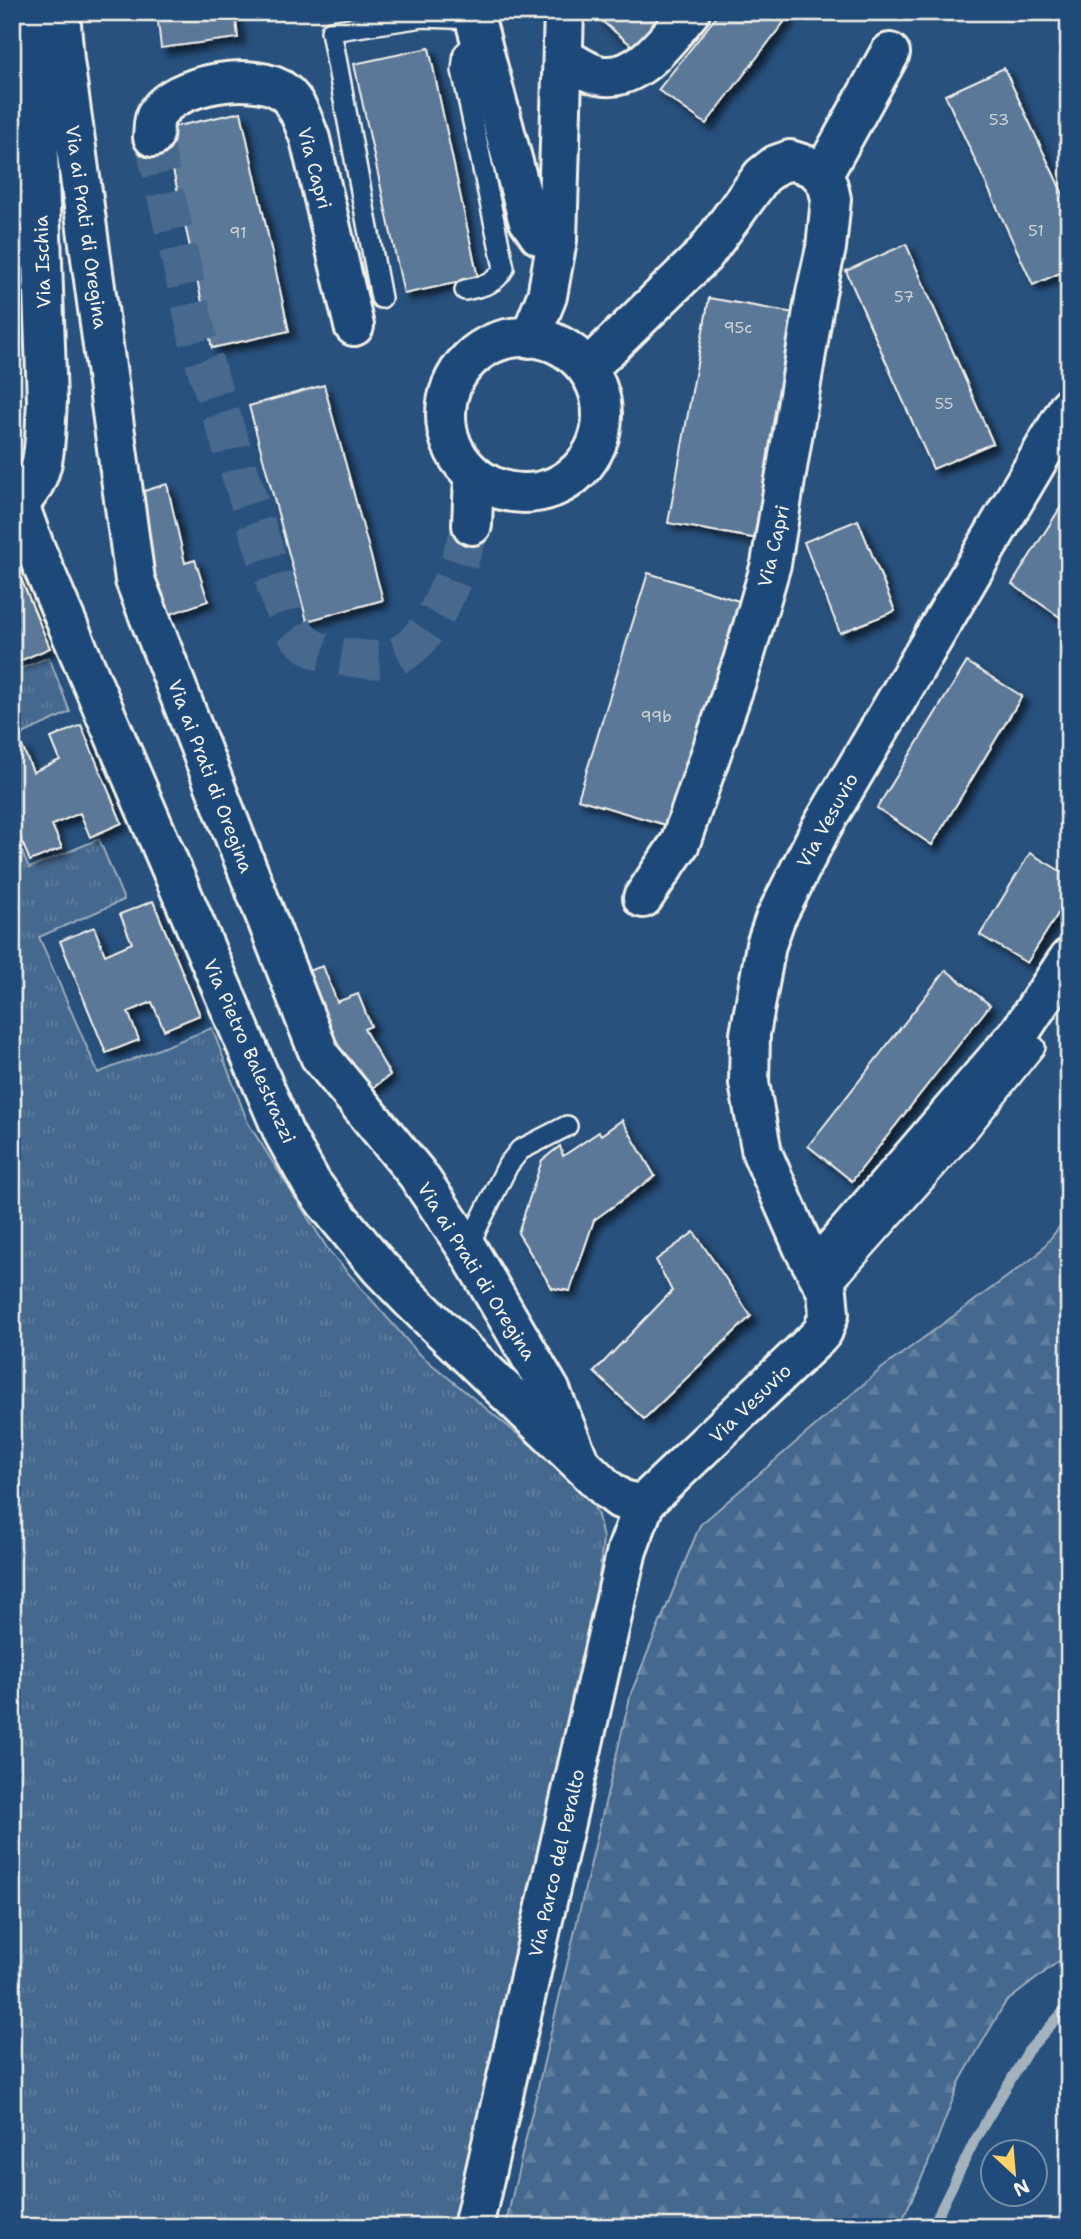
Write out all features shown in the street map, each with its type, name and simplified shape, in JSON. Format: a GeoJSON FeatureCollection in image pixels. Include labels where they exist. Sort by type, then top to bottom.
{"type":"FeatureCollection","features":[{"type":"Feature","properties":{"kind":"street","name":"Via Ischia"},"geometry":{"type":"LineString","coordinates":[[15,494],[35,487],[43,457],[47,401],[33,12]]}},
{"type":"Feature","properties":{"kind":"street","name":"Via ai Prati di Oregina"},"geometry":{"type":"LineString","coordinates":[[61,12],[64,60],[135,580],[320,1056],[417,1174],[467,1248],[550,1390],[579,1461]]}},
{"type":"Feature","properties":{"kind":"street"},"geometry":{"type":"LineString","coordinates":[[530,338],[547,296],[557,240],[565,12]]}},
{"type":"Feature","properties":{"kind":"street"},"geometry":{"type":"LineString","coordinates":[[564,57],[597,75],[607,76],[630,71],[656,51],[690,12]]}},
{"type":"Feature","properties":{"kind":"street"},"geometry":{"type":"LineString","coordinates":[[477,23],[528,219],[539,235],[557,240]]}},
{"type":"Feature","properties":{"kind":"street"},"geometry":{"type":"LineString","coordinates":[[587,369],[704,256],[762,176],[776,165],[790,160],[811,167],[822,176],[890,53]]}},
{"type":"Feature","properties":{"kind":"street","name":"Via Capri"},"geometry":{"type":"LineString","coordinates":[[153,137],[155,117],[168,102],[202,87],[255,80],[284,92],[300,113],[310,139],[354,326]]}},
{"type":"Feature","properties":{"kind":"street","name":"Via Capri"},"geometry":{"type":"LineString","coordinates":[[643,898],[680,843],[743,661],[771,564],[816,293],[827,248],[831,199],[822,176]]}},
{"type":"Feature","properties":{"kind":"street"},"geometry":{"type":"LineString","coordinates":[[530,338],[552,342],[571,353],[587,369],[599,391],[603,416],[598,440],[587,463],[568,480],[545,490],[520,494],[495,488],[474,476],[458,457],[448,434],[446,410],[452,386],[464,365],[483,349],[506,340],[530,338]]}},
{"type":"Feature","properties":{"kind":"street","name":"Via Vesuvio"},"geometry":{"type":"LineString","coordinates":[[645,1502],[823,1331],[829,1314],[822,1280],[804,1249],[762,1153],[749,1083],[748,1056],[753,1009],[766,945],[775,919],[820,830],[1069,407]]}},
{"type":"Feature","properties":{"kind":"street"},"geometry":{"type":"LineString","coordinates":[[472,525],[474,476]]}},
{"type":"Feature","properties":{"kind":"street","name":"Via Pietro Balestrazzi"},"geometry":{"type":"LineString","coordinates":[[15,494],[284,1134],[312,1184],[380,1268],[556,1442],[620,1499],[634,1503],[645,1502]]}},
{"type":"Feature","properties":{"kind":"street"},"geometry":{"type":"LineString","coordinates":[[822,1280],[1020,1032],[1069,958]]}},
{"type":"Feature","properties":{"kind":"street","name":"Via Parco del Peralto"},"geometry":{"type":"LineString","coordinates":[[473,2227],[627,1550],[645,1502]]}},
{"type":"Feature","properties":{"kind":"lane","name":"Via Capri"},"geometry":{"type":"LineString","coordinates":[[381,298],[330,22],[423,18],[477,23]]}},
{"type":"Feature","properties":{"kind":"lane"},"geometry":{"type":"LineString","coordinates":[[465,290],[489,285],[499,277],[504,268],[462,70],[464,53],[477,23]]}},
{"type":"Feature","properties":{"kind":"lane"},"geometry":{"type":"LineString","coordinates":[[822,1280],[965,1135],[1035,1047]]}},
{"type":"Feature","properties":{"kind":"lane"},"geometry":{"type":"LineString","coordinates":[[467,1248],[508,1165],[520,1150],[567,1126]]}},
{"type":"Feature","properties":{"kind":"green space"},"geometry":{"type":"Polygon","coordinates":[[[49,657],[70,712],[12,739],[12,672],[49,657]]]}},
{"type":"Feature","properties":{"kind":"green space"},"geometry":{"type":"Polygon","coordinates":[[[12,829],[29,868],[99,839],[124,900],[39,937],[98,1073],[212,1028],[248,1123],[329,1251],[418,1353],[585,1489],[598,1515],[603,1539],[588,1682],[460,2227],[12,2227],[12,829]]]}},
{"type":"Feature","properties":{"kind":"green space"},"geometry":{"type":"Polygon","coordinates":[[[1069,1215],[1069,1953],[1005,2003],[960,2081],[927,2166],[899,2227],[505,2227],[631,1693],[700,1525],[881,1369],[1037,1255],[1069,1215]]]}},
{"type":"Feature","properties":{"kind":"building"},"geometry":{"type":"Polygon","coordinates":[[[157,12],[235,12],[238,38],[161,48],[157,12]]]}},
{"type":"Feature","properties":{"kind":"building"},"geometry":{"type":"Polygon","coordinates":[[[602,12],[672,12],[641,53],[598,18],[602,12]]]}},
{"type":"Feature","properties":{"kind":"building"},"geometry":{"type":"Polygon","coordinates":[[[720,12],[791,13],[706,124],[658,90],[720,12]]]}},
{"type":"Feature","properties":{"kind":"building"},"geometry":{"type":"Polygon","coordinates":[[[429,48],[478,278],[404,294],[354,64],[429,48]]]}},
{"type":"Feature","properties":{"kind":"building"},"geometry":{"type":"Polygon","coordinates":[[[1004,68],[1069,207],[1069,269],[1033,285],[945,95],[1004,68]]]}},
{"type":"Feature","properties":{"kind":"building"},"geometry":{"type":"Polygon","coordinates":[[[241,112],[289,331],[212,348],[164,129],[241,112]]]}},
{"type":"Feature","properties":{"kind":"building"},"geometry":{"type":"Polygon","coordinates":[[[906,244],[993,443],[933,469],[846,271],[906,244]]]}},
{"type":"Feature","properties":{"kind":"building"},"geometry":{"type":"Polygon","coordinates":[[[709,298],[800,314],[758,539],[668,523],[709,298]]]}},
{"type":"Feature","properties":{"kind":"building"},"geometry":{"type":"Polygon","coordinates":[[[324,385],[383,600],[307,621],[249,406],[324,385]]]}},
{"type":"Feature","properties":{"kind":"building"},"geometry":{"type":"Polygon","coordinates":[[[167,484],[185,563],[195,560],[208,601],[162,617],[134,494],[167,484]]]}},
{"type":"Feature","properties":{"kind":"building"},"geometry":{"type":"Polygon","coordinates":[[[1069,494],[1069,619],[1067,622],[1012,584],[1069,494]]]}},
{"type":"Feature","properties":{"kind":"building"},"geometry":{"type":"Polygon","coordinates":[[[858,520],[895,611],[840,633],[804,542],[858,520]]]}},
{"type":"Feature","properties":{"kind":"building"},"geometry":{"type":"Polygon","coordinates":[[[12,557],[50,648],[15,663],[12,657],[12,557]]]}},
{"type":"Feature","properties":{"kind":"building"},"geometry":{"type":"Polygon","coordinates":[[[648,573],[742,602],[672,827],[578,799],[648,573]]]}},
{"type":"Feature","properties":{"kind":"building"},"geometry":{"type":"Polygon","coordinates":[[[967,662],[1022,696],[932,845],[877,808],[967,662]]]}},
{"type":"Feature","properties":{"kind":"building"},"geometry":{"type":"Polygon","coordinates":[[[81,725],[122,823],[90,837],[80,813],[52,825],[62,848],[30,861],[12,818],[12,750],[22,746],[33,772],[60,760],[51,738],[81,725]]]}},
{"type":"Feature","properties":{"kind":"building"},"geometry":{"type":"Polygon","coordinates":[[[1069,781],[1069,805],[1059,800],[1069,781]]]}},
{"type":"Feature","properties":{"kind":"building"},"geometry":{"type":"Polygon","coordinates":[[[1030,853],[1069,876],[1069,896],[1027,963],[980,935],[1030,853]]]}},
{"type":"Feature","properties":{"kind":"building"},"geometry":{"type":"Polygon","coordinates":[[[153,901],[200,1015],[164,1030],[152,1002],[128,1012],[139,1040],[106,1053],[60,941],[94,927],[105,955],[132,943],[120,914],[153,901]]]}},
{"type":"Feature","properties":{"kind":"building"},"geometry":{"type":"Polygon","coordinates":[[[323,966],[337,1002],[358,994],[371,1026],[364,1029],[390,1075],[365,1094],[324,1037],[299,974],[323,966]]]}},
{"type":"Feature","properties":{"kind":"building"},"geometry":{"type":"Polygon","coordinates":[[[946,970],[990,1005],[852,1181],[808,1146],[946,970]]]}},
{"type":"Feature","properties":{"kind":"building"},"geometry":{"type":"Polygon","coordinates":[[[622,1120],[655,1176],[594,1220],[570,1291],[552,1288],[518,1233],[542,1160],[560,1146],[563,1156],[622,1120]]]}},
{"type":"Feature","properties":{"kind":"building"},"geometry":{"type":"Polygon","coordinates":[[[694,1232],[751,1316],[644,1419],[594,1372],[672,1291],[656,1260],[694,1232]]]}},
{"type":"Feature","properties":{"kind":"waterway"},"geometry":{"type":"LineString","coordinates":[[932,2227],[975,2140],[1028,2051],[1069,2005]]}},
{"type":"Feature","properties":{"kind":"tunnel"},"geometry":{"type":"LineString","coordinates":[[153,137],[201,352],[286,617],[297,635],[316,650],[357,659],[388,659],[409,649],[422,635],[444,600],[472,525]]}}]}
